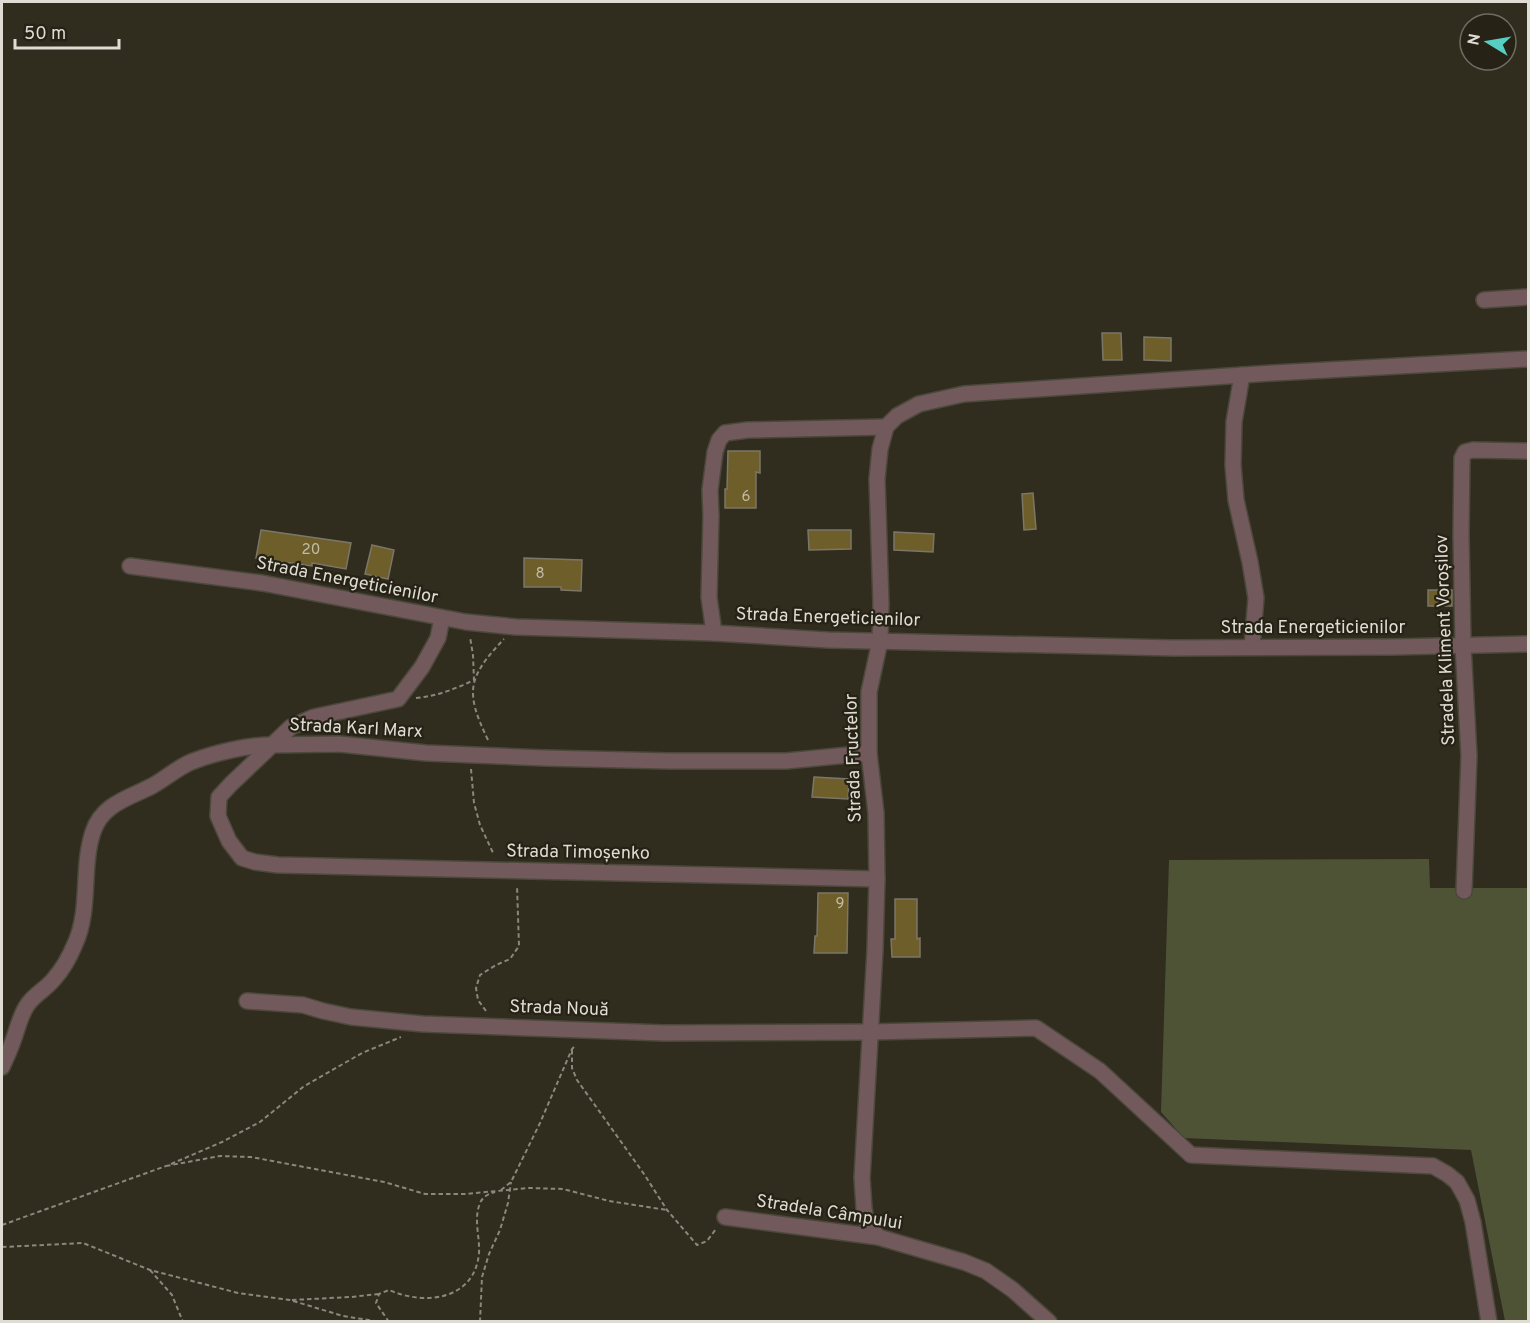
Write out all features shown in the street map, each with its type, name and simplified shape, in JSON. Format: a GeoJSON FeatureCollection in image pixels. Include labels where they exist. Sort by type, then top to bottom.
{"type":"FeatureCollection","features":[{"type":"Feature","properties":{"kind":"street"},"geometry":{"type":"LineString","coordinates":[[1484,300],[1528,297]]}},
{"type":"Feature","properties":{"kind":"street"},"geometry":{"type":"LineString","coordinates":[[714,633],[709,597],[710,490],[715,452],[719,440],[725,433],[748,430],[886,426],[897,416],[919,404],[964,394],[1528,359]]}},
{"type":"Feature","properties":{"kind":"street"},"geometry":{"type":"LineString","coordinates":[[1242,375],[1234,422],[1233,465],[1236,500],[1256,598],[1252,647]]}},
{"type":"Feature","properties":{"kind":"street","name":"Strada Fructelor"},"geometry":{"type":"LineString","coordinates":[[878,1237],[866,1220],[862,1178],[877,879],[876,813],[869,753],[869,692],[880,641],[877,479],[880,449],[886,426]]}},
{"type":"Feature","properties":{"kind":"street","name":"Stradela Kliment Voroșilov"},"geometry":{"type":"LineString","coordinates":[[1464,891],[1469,756],[1463,645],[1462,459],[1465,452],[1473,450],[1528,451]]}},
{"type":"Feature","properties":{"kind":"street","name":"Strada Energeticienilor"},"geometry":{"type":"LineString","coordinates":[[130,566],[262,583],[465,622],[516,627],[714,633],[828,640],[1174,648],[1528,644]]}},
{"type":"Feature","properties":{"kind":"street"},"geometry":{"type":"LineString","coordinates":[[398,699],[422,667],[438,638],[442,618]]}},
{"type":"Feature","properties":{"kind":"street","name":"Strada Timoșenko"},"geometry":{"type":"LineString","coordinates":[[398,699],[314,717],[291,727],[219,796],[218,816],[229,841],[242,858],[278,865],[877,879]]}},
{"type":"Feature","properties":{"kind":"street","name":"Strada Karl Marx"},"geometry":{"type":"LineString","coordinates":[[2,1067],[26,1006],[54,980],[77,942],[86,896],[88,850],[98,818],[109,807],[190,763],[222,753],[263,745],[339,744],[426,753],[669,761],[786,761],[869,753]]}},
{"type":"Feature","properties":{"kind":"street","name":"Strada Nouă"},"geometry":{"type":"LineString","coordinates":[[247,1001],[303,1005],[351,1017],[423,1024],[664,1033],[871,1032]]}},
{"type":"Feature","properties":{"kind":"street"},"geometry":{"type":"LineString","coordinates":[[871,1032],[1036,1028],[1100,1071],[1191,1155],[1433,1166],[1457,1182],[1467,1200],[1473,1222],[1489,1322]]}},
{"type":"Feature","properties":{"kind":"street","name":"Stradela Câmpului"},"geometry":{"type":"LineString","coordinates":[[725,1217],[878,1237],[964,1262],[986,1271],[1013,1290],[1049,1322]]}},
{"type":"Feature","properties":{"kind":"path"},"geometry":{"type":"LineString","coordinates":[[465,622],[472,649],[474,680],[472,698],[477,718],[490,744],[505,756]]}},
{"type":"Feature","properties":{"kind":"path"},"geometry":{"type":"LineString","coordinates":[[398,699],[431,697],[474,680],[482,664],[516,627]]}},
{"type":"Feature","properties":{"kind":"path"},"geometry":{"type":"LineString","coordinates":[[470,754],[474,803],[480,825],[492,852],[517,882],[519,946],[510,959],[480,975],[476,987],[478,1000],[484,1010],[508,1027]]}},
{"type":"Feature","properties":{"kind":"path"},"geometry":{"type":"LineString","coordinates":[[480,1322],[482,1277],[500,1230],[511,1182],[572,1049],[590,1030]]}},
{"type":"Feature","properties":{"kind":"path"},"geometry":{"type":"LineString","coordinates":[[2,1226],[166,1166],[222,1142],[260,1122],[303,1087],[362,1053],[403,1036]]}},
{"type":"Feature","properties":{"kind":"path"},"geometry":{"type":"LineString","coordinates":[[572,1049],[572,1068],[577,1080],[644,1173],[667,1210],[697,1245],[707,1241],[725,1217]]}},
{"type":"Feature","properties":{"kind":"path"},"geometry":{"type":"LineString","coordinates":[[166,1166],[220,1156],[251,1156],[384,1182],[425,1194],[465,1194],[529,1188],[563,1189],[609,1201],[667,1210]]}},
{"type":"Feature","properties":{"kind":"path"},"geometry":{"type":"LineString","coordinates":[[290,1300],[351,1297],[379,1294],[389,1290],[416,1298],[439,1298],[456,1292],[476,1271],[479,1253],[477,1216],[479,1204],[487,1195],[511,1182]]}},
{"type":"Feature","properties":{"kind":"path"},"geometry":{"type":"LineString","coordinates":[[2,1247],[83,1244],[150,1270],[238,1293],[290,1300],[343,1316],[381,1322]]}},
{"type":"Feature","properties":{"kind":"path"},"geometry":{"type":"LineString","coordinates":[[150,1270],[172,1295],[183,1322]]}},
{"type":"Feature","properties":{"kind":"path"},"geometry":{"type":"LineString","coordinates":[[379,1294],[376,1303],[389,1322]]}},
{"type":"Feature","properties":{"kind":"green space"},"geometry":{"type":"Polygon","coordinates":[[[1429,859],[1430,888],[1528,888],[1528,1321],[1505,1321],[1471,1150],[1184,1138],[1161,1112],[1169,860],[1429,859]]]}},
{"type":"Feature","properties":{"kind":"building"},"geometry":{"type":"Polygon","coordinates":[[[1102,333],[1121,333],[1122,360],[1103,360],[1102,333]]]}},
{"type":"Feature","properties":{"kind":"building"},"geometry":{"type":"Polygon","coordinates":[[[1144,337],[1171,338],[1171,361],[1144,360],[1144,337]]]}},
{"type":"Feature","properties":{"kind":"building"},"geometry":{"type":"Polygon","coordinates":[[[728,451],[760,451],[760,473],[756,472],[756,508],[725,508],[728,451]]]}},
{"type":"Feature","properties":{"kind":"building"},"geometry":{"type":"Polygon","coordinates":[[[1033,493],[1036,529],[1024,530],[1022,494],[1033,493]]]}},
{"type":"Feature","properties":{"kind":"building"},"geometry":{"type":"Polygon","coordinates":[[[261,530],[351,543],[346,569],[312,563],[312,566],[256,558],[261,530]]]}},
{"type":"Feature","properties":{"kind":"building"},"geometry":{"type":"Polygon","coordinates":[[[808,530],[851,530],[851,549],[809,550],[808,530]]]}},
{"type":"Feature","properties":{"kind":"building"},"geometry":{"type":"Polygon","coordinates":[[[894,532],[934,534],[933,552],[894,550],[894,532]]]}},
{"type":"Feature","properties":{"kind":"building"},"geometry":{"type":"Polygon","coordinates":[[[372,545],[394,550],[388,579],[365,574],[372,545]]]}},
{"type":"Feature","properties":{"kind":"building"},"geometry":{"type":"Polygon","coordinates":[[[524,558],[582,560],[581,591],[561,590],[561,587],[524,587],[524,558]]]}},
{"type":"Feature","properties":{"kind":"building"},"geometry":{"type":"Polygon","coordinates":[[[1428,590],[1452,590],[1452,606],[1428,606],[1428,590]]]}},
{"type":"Feature","properties":{"kind":"building"},"geometry":{"type":"Polygon","coordinates":[[[814,777],[849,779],[848,799],[812,797],[814,777]]]}},
{"type":"Feature","properties":{"kind":"building"},"geometry":{"type":"Polygon","coordinates":[[[818,893],[848,893],[847,953],[814,953],[815,936],[817,936],[818,893]]]}},
{"type":"Feature","properties":{"kind":"building"},"geometry":{"type":"Polygon","coordinates":[[[895,899],[917,899],[917,939],[920,938],[920,957],[892,957],[891,939],[895,939],[895,899]]]}}]}
